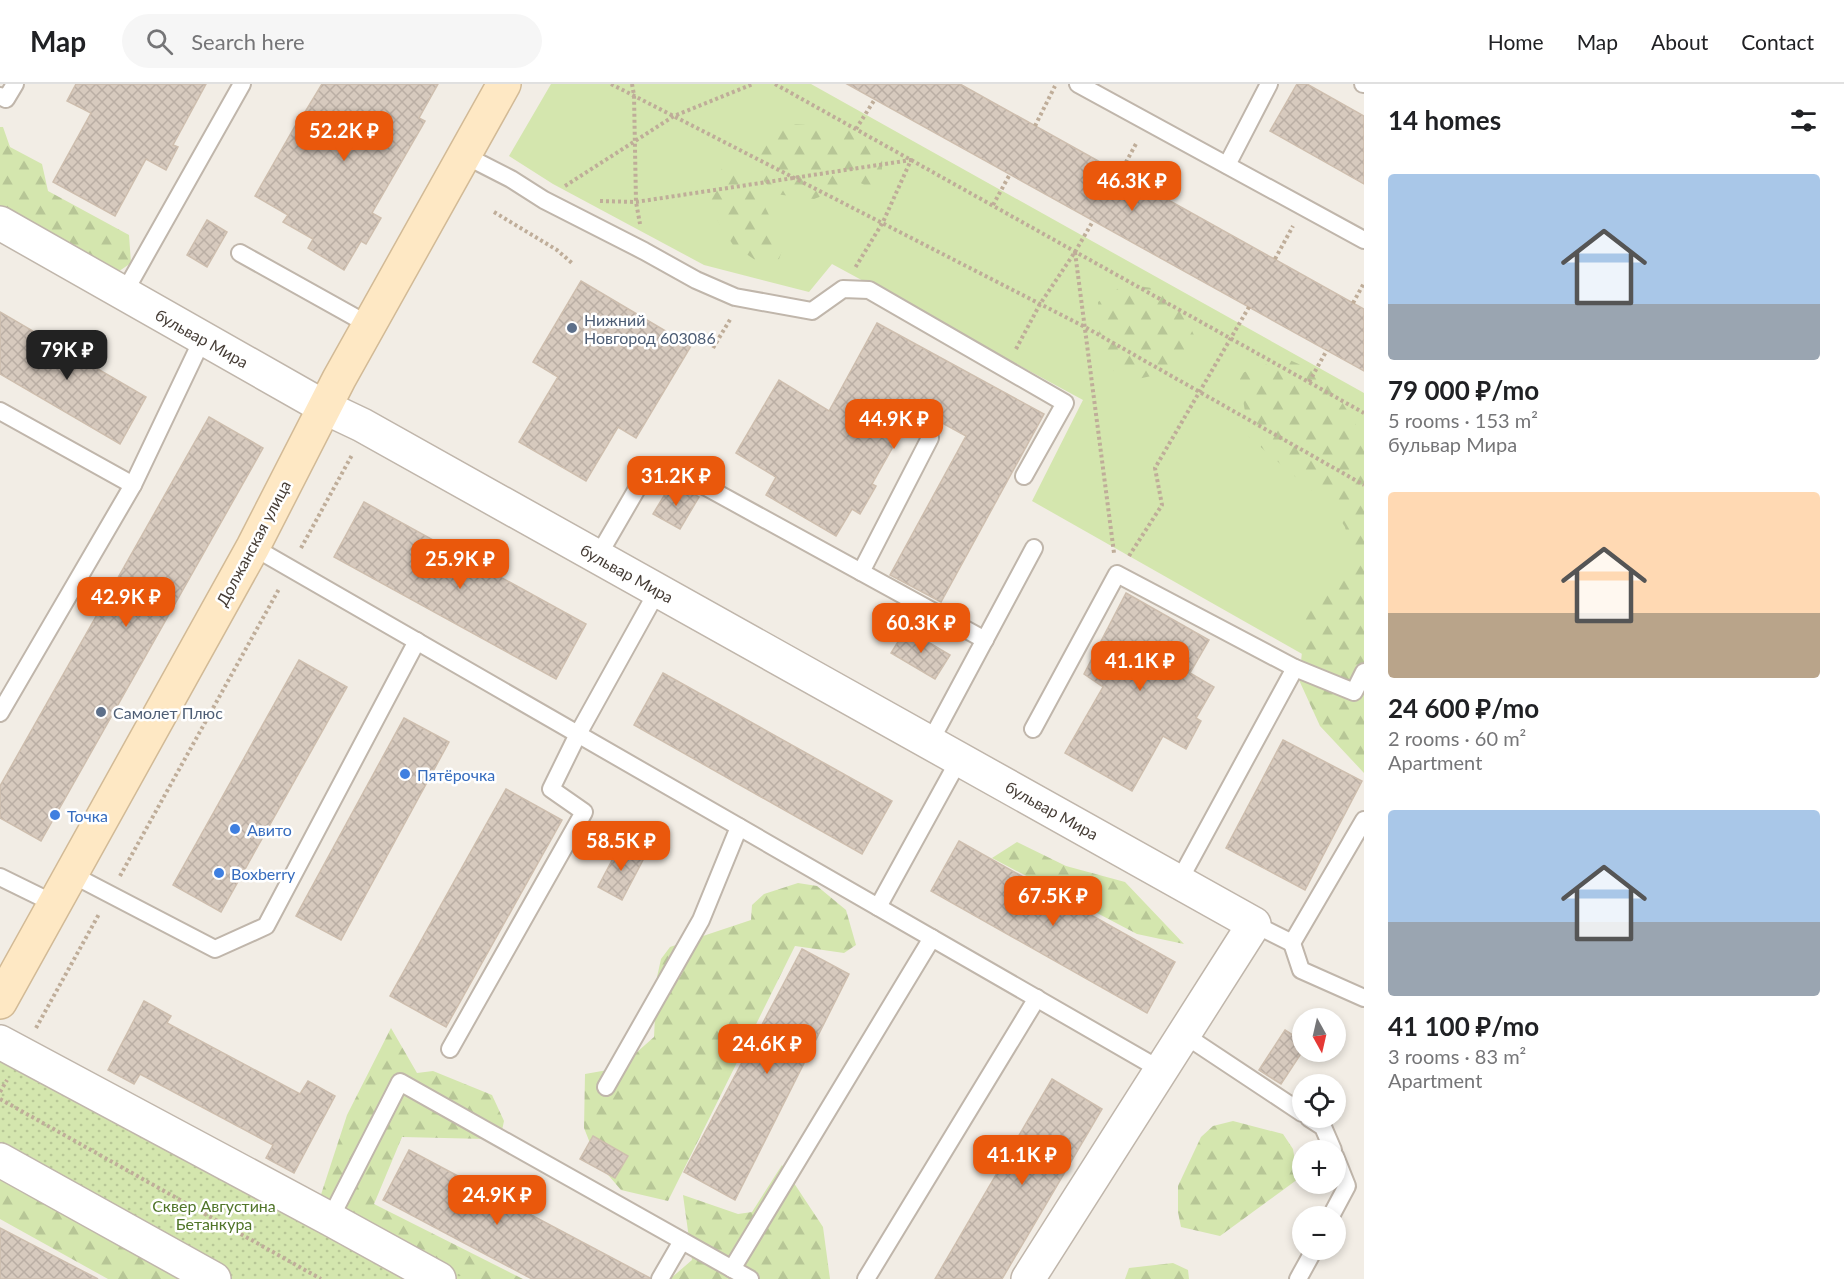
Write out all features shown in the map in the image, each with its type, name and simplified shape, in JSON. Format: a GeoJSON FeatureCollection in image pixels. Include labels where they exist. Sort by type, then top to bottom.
{"type":"FeatureCollection","features":[{"type":"Feature","properties":{"kind":"main road","name":"Должанская улица"},"geometry":{"type":"LineString","coordinates":[[0,1002],[253,547],[324,406],[504,84]]}},
{"type":"Feature","properties":{"kind":"street","name":"бульвар Мира"},"geometry":{"type":"LineString","coordinates":[[0,223],[1254,924]]}},
{"type":"Feature","properties":{"kind":"street"},"geometry":{"type":"LineString","coordinates":[[1028,1279],[1254,924]]}},
{"type":"Feature","properties":{"kind":"street"},"geometry":{"type":"LineString","coordinates":[[11,1048],[439,1279]]}},
{"type":"Feature","properties":{"kind":"street"},"geometry":{"type":"LineString","coordinates":[[0,1160],[214,1279]]}},
{"type":"Feature","properties":{"kind":"lane"},"geometry":{"type":"LineString","coordinates":[[2,102],[15,84]]}},
{"type":"Feature","properties":{"kind":"lane"},"geometry":{"type":"LineString","coordinates":[[123,293],[242,84]]}},
{"type":"Feature","properties":{"kind":"lane"},"geometry":{"type":"LineString","coordinates":[[1078,84],[1364,240]]}},
{"type":"Feature","properties":{"kind":"lane"},"geometry":{"type":"LineString","coordinates":[[1227,165],[1269,84]]}},
{"type":"Feature","properties":{"kind":"lane"},"geometry":{"type":"LineString","coordinates":[[464,155],[696,280],[735,297],[812,310],[843,289],[869,290],[1065,403],[1024,476]]}},
{"type":"Feature","properties":{"kind":"lane"},"geometry":{"type":"LineString","coordinates":[[240,254],[369,326]]}},
{"type":"Feature","properties":{"kind":"lane"},"geometry":{"type":"LineString","coordinates":[[0,713],[133,485],[203,338]]}},
{"type":"Feature","properties":{"kind":"lane"},"geometry":{"type":"LineString","coordinates":[[0,411],[133,485]]}},
{"type":"Feature","properties":{"kind":"lane"},"geometry":{"type":"LineString","coordinates":[[861,572],[930,438]]}},
{"type":"Feature","properties":{"kind":"lane"},"geometry":{"type":"LineString","coordinates":[[598,556],[645,475],[697,482],[985,640]]}},
{"type":"Feature","properties":{"kind":"lane"},"geometry":{"type":"LineString","coordinates":[[253,547],[1161,1070]]}},
{"type":"Feature","properties":{"kind":"lane"},"geometry":{"type":"LineString","coordinates":[[930,742],[1034,548]]}},
{"type":"Feature","properties":{"kind":"lane"},"geometry":{"type":"LineString","coordinates":[[1033,729],[1117,574],[1295,668],[1354,692],[1364,672]]}},
{"type":"Feature","properties":{"kind":"lane"},"geometry":{"type":"LineString","coordinates":[[450,1049],[584,812],[552,789],[578,734],[658,590]]}},
{"type":"Feature","properties":{"kind":"lane"},"geometry":{"type":"LineString","coordinates":[[71,874],[215,949],[266,926],[417,641]]}},
{"type":"Feature","properties":{"kind":"lane"},"geometry":{"type":"LineString","coordinates":[[1179,881],[1295,668]]}},
{"type":"Feature","properties":{"kind":"lane"},"geometry":{"type":"LineString","coordinates":[[878,907],[960,758]]}},
{"type":"Feature","properties":{"kind":"lane"},"geometry":{"type":"LineString","coordinates":[[1292,943],[1364,820]]}},
{"type":"Feature","properties":{"kind":"lane"},"geometry":{"type":"LineString","coordinates":[[606,1087],[701,920],[739,827]]}},
{"type":"Feature","properties":{"kind":"lane"},"geometry":{"type":"LineString","coordinates":[[0,877],[55,904]]}},
{"type":"Feature","properties":{"kind":"lane"},"geometry":{"type":"LineString","coordinates":[[1254,924],[1292,943],[1301,970],[1364,998]]}},
{"type":"Feature","properties":{"kind":"lane"},"geometry":{"type":"LineString","coordinates":[[732,1269],[932,938]]}},
{"type":"Feature","properties":{"kind":"lane"},"geometry":{"type":"LineString","coordinates":[[866,1279],[1036,998]]}},
{"type":"Feature","properties":{"kind":"lane"},"geometry":{"type":"LineString","coordinates":[[1184,1034],[1292,1106]]}},
{"type":"Feature","properties":{"kind":"lane"},"geometry":{"type":"LineString","coordinates":[[330,1219],[400,1082],[750,1279]]}},
{"type":"Feature","properties":{"kind":"lane"},"geometry":{"type":"LineString","coordinates":[[660,1279],[682,1241]]}},
{"type":"Feature","properties":{"kind":"lane"},"geometry":{"type":"LineString","coordinates":[[1298,1279],[1308,1260]]}},
{"type":"Feature","properties":{"kind":"path"},"geometry":{"type":"LineString","coordinates":[[611,84],[1085,327],[1364,485]]}},
{"type":"Feature","properties":{"kind":"path"},"geometry":{"type":"LineString","coordinates":[[632,84],[636,202],[644,250]]}},
{"type":"Feature","properties":{"kind":"path"},"geometry":{"type":"LineString","coordinates":[[544,200],[674,116],[753,84]]}},
{"type":"Feature","properties":{"kind":"path"},"geometry":{"type":"LineString","coordinates":[[775,84],[1364,413]]}},
{"type":"Feature","properties":{"kind":"path"},"geometry":{"type":"LineString","coordinates":[[1035,126],[1057,84]]}},
{"type":"Feature","properties":{"kind":"path"},"geometry":{"type":"LineString","coordinates":[[856,129],[874,99]]}},
{"type":"Feature","properties":{"kind":"path"},"geometry":{"type":"LineString","coordinates":[[1120,173],[1148,122]]}},
{"type":"Feature","properties":{"kind":"path"},"geometry":{"type":"LineString","coordinates":[[590,201],[636,202],[911,160]]}},
{"type":"Feature","properties":{"kind":"path"},"geometry":{"type":"LineString","coordinates":[[843,289],[883,222],[911,160]]}},
{"type":"Feature","properties":{"kind":"path"},"geometry":{"type":"LineString","coordinates":[[993,205],[1010,174]]}},
{"type":"Feature","properties":{"kind":"path"},"geometry":{"type":"LineString","coordinates":[[1275,259],[1303,207]]}},
{"type":"Feature","properties":{"kind":"path"},"geometry":{"type":"LineString","coordinates":[[494,213],[557,250],[573,264]]}},
{"type":"Feature","properties":{"kind":"path"},"geometry":{"type":"LineString","coordinates":[[1006,369],[1040,304],[1093,221]]}},
{"type":"Feature","properties":{"kind":"path"},"geometry":{"type":"LineString","coordinates":[[1075,252],[1117,574]]}},
{"type":"Feature","properties":{"kind":"path"},"geometry":{"type":"LineString","coordinates":[[1353,303],[1364,283]]}},
{"type":"Feature","properties":{"kind":"path"},"geometry":{"type":"LineString","coordinates":[[1117,574],[1162,505],[1155,468],[1249,308]]}},
{"type":"Feature","properties":{"kind":"path"},"geometry":{"type":"LineString","coordinates":[[713,348],[733,314]]}},
{"type":"Feature","properties":{"kind":"path"},"geometry":{"type":"LineString","coordinates":[[1309,382],[1327,350]]}},
{"type":"Feature","properties":{"kind":"path"},"geometry":{"type":"LineString","coordinates":[[0,1092],[11,1048],[110,894],[354,451]]}},
{"type":"Feature","properties":{"kind":"path"},"geometry":{"type":"LineString","coordinates":[[0,1099],[321,1279]]}},
{"type":"Feature","properties":{"kind":"green space"},"geometry":{"type":"Polygon","coordinates":[[[551,84],[811,84],[1364,393],[1364,689],[1032,501],[1083,400],[832,264],[809,292],[704,265],[553,184],[509,156],[551,84]]]}},
{"type":"Feature","properties":{"kind":"green space"},"geometry":{"type":"Polygon","coordinates":[[[796,124],[857,129],[883,145],[881,190],[871,189],[859,182],[814,199],[775,194],[764,181],[760,152],[782,127],[796,124]]]}},
{"type":"Feature","properties":{"kind":"green space"},"geometry":{"type":"Polygon","coordinates":[[[0,127],[3,127],[10,147],[42,164],[48,191],[129,235],[131,263],[109,278],[0,207],[0,127]]]}},
{"type":"Feature","properties":{"kind":"green space"},"geometry":{"type":"Polygon","coordinates":[[[723,166],[759,195],[784,245],[779,259],[764,266],[733,245],[714,215],[709,201],[723,166]]]}},
{"type":"Feature","properties":{"kind":"green space"},"geometry":{"type":"Polygon","coordinates":[[[1125,284],[1172,291],[1194,335],[1189,368],[1128,381],[1108,367],[1100,351],[1098,302],[1125,284]]]}},
{"type":"Feature","properties":{"kind":"green space"},"geometry":{"type":"Polygon","coordinates":[[[1285,358],[1326,376],[1364,438],[1364,773],[1320,726],[1299,680],[1308,596],[1350,575],[1353,558],[1345,527],[1334,510],[1249,437],[1239,374],[1285,358]]]}},
{"type":"Feature","properties":{"kind":"green space"},"geometry":{"type":"Polygon","coordinates":[[[1017,842],[1066,866],[1125,882],[1184,944],[1137,934],[992,858],[1017,842]]]}},
{"type":"Feature","properties":{"kind":"green space"},"geometry":{"type":"Polygon","coordinates":[[[798,883],[817,886],[846,910],[856,945],[844,953],[795,946],[668,1201],[621,1190],[598,1163],[584,1128],[585,1074],[619,1068],[654,1037],[657,977],[661,959],[670,947],[751,920],[752,905],[764,894],[798,883]]]}},
{"type":"Feature","properties":{"kind":"green space"},"geometry":{"type":"Polygon","coordinates":[[[391,1028],[417,1073],[433,1071],[492,1095],[504,1121],[501,1135],[486,1139],[402,1137],[374,1204],[523,1279],[439,1279],[313,1219],[347,1115],[391,1028]]]}},
{"type":"Feature","properties":{"kind":"green space","name":"Сквер Августина Бетанкура"},"geometry":{"type":"Polygon","coordinates":[[[0,1030],[468,1279],[199,1279],[0,1167],[0,1030]]]}},
{"type":"Feature","properties":{"kind":"green space"},"geometry":{"type":"Polygon","coordinates":[[[1233,1121],[1283,1134],[1292,1148],[1292,1183],[1220,1236],[1181,1227],[1178,1212],[1178,1186],[1201,1137],[1213,1126],[1233,1121]]]}},
{"type":"Feature","properties":{"kind":"green space"},"geometry":{"type":"Polygon","coordinates":[[[782,1165],[823,1227],[830,1279],[670,1279],[692,1260],[683,1195],[738,1214],[752,1212],[782,1165]]]}},
{"type":"Feature","properties":{"kind":"green space"},"geometry":{"type":"Polygon","coordinates":[[[0,1177],[188,1279],[108,1279],[0,1219],[0,1177]]]}},
{"type":"Feature","properties":{"kind":"green space"},"geometry":{"type":"Polygon","coordinates":[[[1173,1263],[1188,1270],[1189,1279],[1125,1279],[1129,1268],[1173,1263]]]}},
{"type":"Feature","properties":{"kind":"building"},"geometry":{"type":"Polygon","coordinates":[[[76,84],[206,84],[173,145],[178,147],[166,170],[146,159],[115,216],[53,182],[91,113],[67,101],[76,84]]]}},
{"type":"Feature","properties":{"kind":"building"},"geometry":{"type":"Polygon","coordinates":[[[322,84],[438,84],[419,118],[425,121],[372,213],[381,218],[366,244],[361,241],[344,270],[308,248],[313,239],[283,222],[288,215],[255,196],[322,84]]]}},
{"type":"Feature","properties":{"kind":"building"},"geometry":{"type":"Polygon","coordinates":[[[847,84],[960,84],[1364,309],[1364,371],[847,84]]]}},
{"type":"Feature","properties":{"kind":"building"},"geometry":{"type":"Polygon","coordinates":[[[1297,84],[1307,84],[1364,116],[1364,184],[1270,131],[1297,84]]]}},
{"type":"Feature","properties":{"kind":"building"},"geometry":{"type":"Polygon","coordinates":[[[207,220],[227,232],[207,267],[187,255],[207,220]]]}},
{"type":"Feature","properties":{"kind":"building"},"geometry":{"type":"Polygon","coordinates":[[[581,281],[691,346],[636,438],[618,427],[586,481],[519,442],[558,377],[533,362],[581,281]]]}},
{"type":"Feature","properties":{"kind":"building"},"geometry":{"type":"Polygon","coordinates":[[[0,312],[146,397],[120,444],[0,374],[0,312]]]}},
{"type":"Feature","properties":{"kind":"building"},"geometry":{"type":"Polygon","coordinates":[[[877,323],[1044,414],[941,602],[890,575],[966,436],[915,408],[872,484],[876,486],[860,514],[852,509],[836,536],[766,495],[776,477],[736,453],[779,380],[829,411],[877,323]]]}},
{"type":"Feature","properties":{"kind":"building"},"geometry":{"type":"Polygon","coordinates":[[[209,417],[263,448],[41,841],[0,818],[0,786],[209,417]]]}},
{"type":"Feature","properties":{"kind":"building"},"geometry":{"type":"Polygon","coordinates":[[[668,489],[689,491],[699,497],[680,529],[653,514],[668,489]]]}},
{"type":"Feature","properties":{"kind":"building"},"geometry":{"type":"Polygon","coordinates":[[[364,502],[586,624],[556,679],[334,557],[364,502]]]}},
{"type":"Feature","properties":{"kind":"building"},"geometry":{"type":"Polygon","coordinates":[[[1126,593],[1209,640],[1190,673],[1214,687],[1196,718],[1201,721],[1186,749],[1163,736],[1132,791],[1065,753],[1103,687],[1084,674],[1126,593]]]}},
{"type":"Feature","properties":{"kind":"building"},"geometry":{"type":"Polygon","coordinates":[[[906,629],[950,655],[935,679],[891,653],[906,629]]]}},
{"type":"Feature","properties":{"kind":"building"},"geometry":{"type":"Polygon","coordinates":[[[299,660],[347,687],[221,912],[173,885],[299,660]]]}},
{"type":"Feature","properties":{"kind":"building"},"geometry":{"type":"Polygon","coordinates":[[[663,673],[892,801],[862,854],[634,725],[663,673]]]}},
{"type":"Feature","properties":{"kind":"building"},"geometry":{"type":"Polygon","coordinates":[[[404,718],[449,742],[341,940],[296,916],[404,718]]]}},
{"type":"Feature","properties":{"kind":"building"},"geometry":{"type":"Polygon","coordinates":[[[1283,740],[1362,781],[1305,890],[1226,848],[1283,740]]]}},
{"type":"Feature","properties":{"kind":"building"},"geometry":{"type":"Polygon","coordinates":[[[506,789],[562,820],[446,1027],[390,996],[506,789]]]}},
{"type":"Feature","properties":{"kind":"building"},"geometry":{"type":"Polygon","coordinates":[[[959,841],[1175,962],[1147,1013],[931,891],[959,841]]]}},
{"type":"Feature","properties":{"kind":"building"},"geometry":{"type":"Polygon","coordinates":[[[620,845],[644,858],[622,900],[598,887],[620,845]]]}},
{"type":"Feature","properties":{"kind":"building"},"geometry":{"type":"Polygon","coordinates":[[[802,949],[849,974],[735,1200],[684,1172],[802,949]]]}},
{"type":"Feature","properties":{"kind":"building"},"geometry":{"type":"Polygon","coordinates":[[[144,1001],[171,1016],[167,1023],[300,1094],[308,1081],[335,1096],[294,1173],[266,1158],[273,1145],[140,1074],[134,1084],[108,1070],[144,1001]]]}},
{"type":"Feature","properties":{"kind":"building"},"geometry":{"type":"Polygon","coordinates":[[[1285,1030],[1292,1035],[1292,1062],[1295,1062],[1281,1084],[1259,1070],[1285,1030]]]}},
{"type":"Feature","properties":{"kind":"building"},"geometry":{"type":"Polygon","coordinates":[[[1052,1079],[1102,1109],[1002,1279],[935,1279],[1052,1079]]]}},
{"type":"Feature","properties":{"kind":"building"},"geometry":{"type":"Polygon","coordinates":[[[593,1136],[628,1156],[615,1178],[580,1159],[593,1136]]]}},
{"type":"Feature","properties":{"kind":"building"},"geometry":{"type":"Polygon","coordinates":[[[409,1150],[650,1279],[532,1279],[383,1200],[409,1150]]]}},
{"type":"Feature","properties":{"kind":"building"},"geometry":{"type":"Polygon","coordinates":[[[0,1228],[98,1279],[0,1279],[0,1228]]]}},
{"type":"Feature","properties":{"kind":"place","name":"Нижний Новгород 603086"},"geometry":{"type":"Point","coordinates":[572,328]}},
{"type":"Feature","properties":{"kind":"place","name":"Самолет Плюс"},"geometry":{"type":"Point","coordinates":[101,712]}},
{"type":"Feature","properties":{"kind":"place","name":"Пятёрочка"},"geometry":{"type":"Point","coordinates":[405,774]}},
{"type":"Feature","properties":{"kind":"place","name":"Точка"},"geometry":{"type":"Point","coordinates":[55,815]}},
{"type":"Feature","properties":{"kind":"place","name":"Авито"},"geometry":{"type":"Point","coordinates":[235,829]}},
{"type":"Feature","properties":{"kind":"place","name":"Boxberry"},"geometry":{"type":"Point","coordinates":[219,873]}}]}
